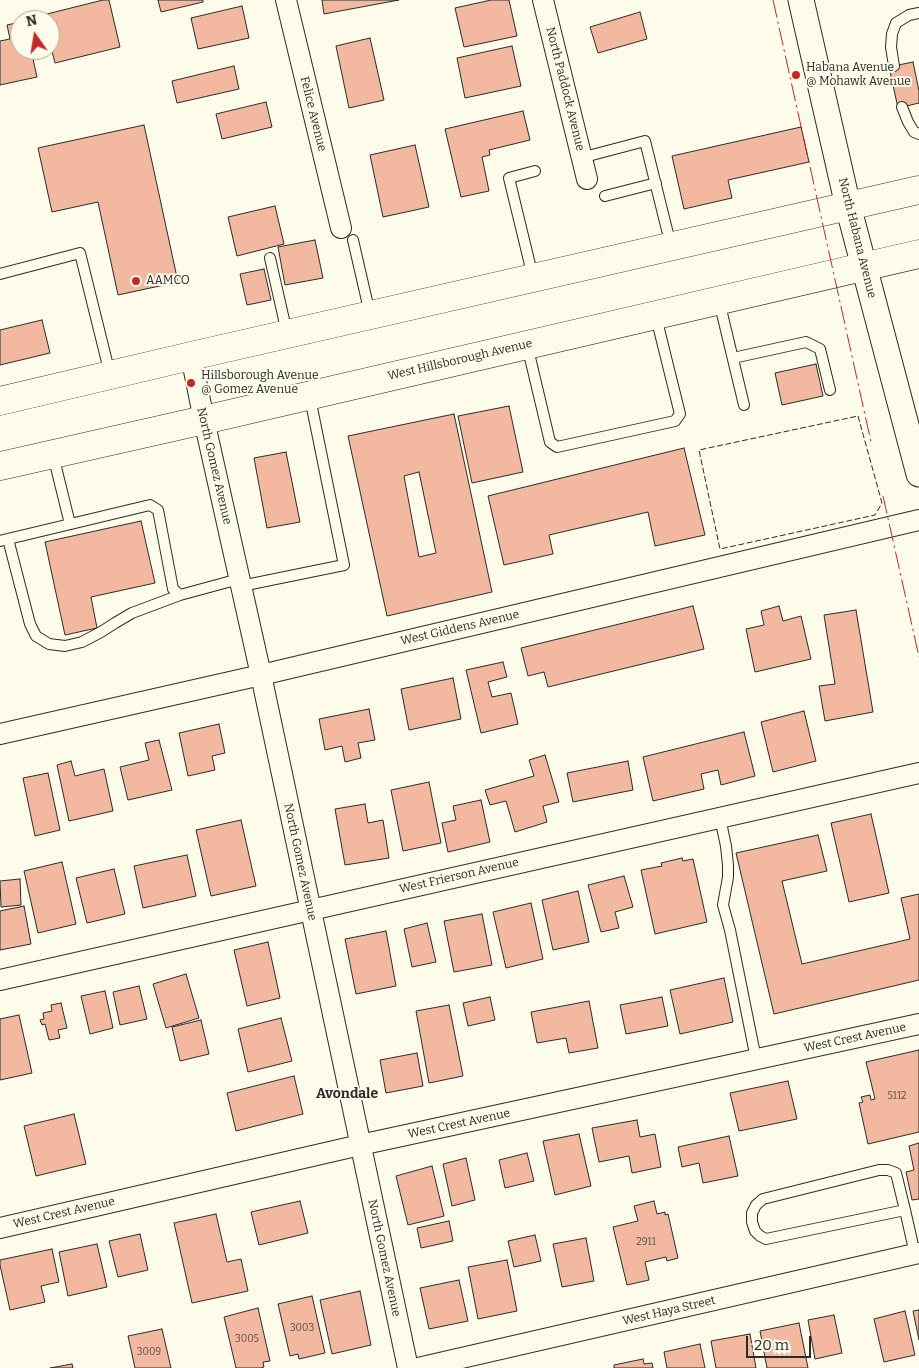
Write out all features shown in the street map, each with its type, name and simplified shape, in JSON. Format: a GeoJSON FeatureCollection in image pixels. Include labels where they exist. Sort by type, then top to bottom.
{"type":"FeatureCollection","features":[{"type":"Feature","properties":{"kind":"main road"},"geometry":{"type":"LineString","coordinates":[[0,401],[919,190]]}},
{"type":"Feature","properties":{"kind":"main road","name":"West Hillsborough Avenue"},"geometry":{"type":"LineString","coordinates":[[0,466],[919,254]]}},
{"type":"Feature","properties":{"kind":"street","name":"Felice Avenue"},"geometry":{"type":"LineString","coordinates":[[286,0],[347,234]]}},
{"type":"Feature","properties":{"kind":"street","name":"North Paddock Avenue"},"geometry":{"type":"LineString","coordinates":[[543,0],[586,178]]}},
{"type":"Feature","properties":{"kind":"street","name":"North Habana Avenue"},"geometry":{"type":"LineString","coordinates":[[801,0],[848,206],[919,474]]}},
{"type":"Feature","properties":{"kind":"street","name":"North Gomez Avenue"},"geometry":{"type":"LineString","coordinates":[[191,356],[261,675],[408,1368]]}},
{"type":"Feature","properties":{"kind":"street","name":"West Giddens Avenue"},"geometry":{"type":"LineString","coordinates":[[0,734],[261,675],[919,520]]}},
{"type":"Feature","properties":{"kind":"street","name":"West Frierson Avenue"},"geometry":{"type":"LineString","coordinates":[[0,980],[919,773]]}},
{"type":"Feature","properties":{"kind":"street","name":"West Crest Avenue"},"geometry":{"type":"LineString","coordinates":[[0,1228],[360,1145],[919,1024]]}},
{"type":"Feature","properties":{"kind":"street","name":"West Haya Street"},"geometry":{"type":"LineString","coordinates":[[418,1368],[917,1254]]}},
{"type":"Feature","properties":{"kind":"lane"},"geometry":{"type":"LineString","coordinates":[[894,66],[891,47],[892,34],[896,23],[909,15],[919,13]]}},
{"type":"Feature","properties":{"kind":"lane"},"geometry":{"type":"LineString","coordinates":[[902,107],[914,132],[919,134]]}},
{"type":"Feature","properties":{"kind":"lane"},"geometry":{"type":"LineString","coordinates":[[592,155],[645,141],[672,247]]}},
{"type":"Feature","properties":{"kind":"lane"},"geometry":{"type":"LineString","coordinates":[[534,278],[509,178],[535,172]]}},
{"type":"Feature","properties":{"kind":"lane"},"geometry":{"type":"LineString","coordinates":[[605,196],[656,183]]}},
{"type":"Feature","properties":{"kind":"lane"},"geometry":{"type":"LineString","coordinates":[[347,234],[370,315]]}},
{"type":"Feature","properties":{"kind":"lane"},"geometry":{"type":"LineString","coordinates":[[0,274],[80,254],[110,375]]}},
{"type":"Feature","properties":{"kind":"lane"},"geometry":{"type":"LineString","coordinates":[[270,258],[287,334]]}},
{"type":"Feature","properties":{"kind":"lane"},"geometry":{"type":"LineString","coordinates":[[719,300],[744,405]]}},
{"type":"Feature","properties":{"kind":"lane"},"geometry":{"type":"LineString","coordinates":[[526,344],[550,442],[558,447],[675,421],[680,414],[656,314]]}},
{"type":"Feature","properties":{"kind":"lane"},"geometry":{"type":"LineString","coordinates":[[733,358],[806,342],[820,349],[830,390]]}},
{"type":"Feature","properties":{"kind":"lane"},"geometry":{"type":"LineString","coordinates":[[180,594],[173,589],[158,510],[150,505],[4,540],[30,624],[36,636],[49,644],[65,646],[82,642],[132,613],[180,594],[344,565],[309,395]]}},
{"type":"Feature","properties":{"kind":"lane"},"geometry":{"type":"LineString","coordinates":[[53,454],[70,524]]}},
{"type":"Feature","properties":{"kind":"lane"},"geometry":{"type":"LineString","coordinates":[[720,818],[728,865],[723,904],[756,1059]]}},
{"type":"Feature","properties":{"kind":"lane"},"geometry":{"type":"LineString","coordinates":[[905,1210],[766,1239],[755,1231],[752,1222],[752,1213],[756,1205],[764,1199],[880,1170],[888,1170],[896,1173],[917,1254]]}},
{"type":"Feature","properties":{"kind":"building"},"geometry":{"type":"Polygon","coordinates":[[[109,0],[120,47],[55,63],[54,60],[60,60],[60,11],[109,0]]]}},
{"type":"Feature","properties":{"kind":"building"},"geometry":{"type":"Polygon","coordinates":[[[158,0],[203,0],[203,2],[161,12],[158,0]]]}},
{"type":"Feature","properties":{"kind":"building"},"geometry":{"type":"Polygon","coordinates":[[[322,0],[399,0],[324,14],[322,0]]]}},
{"type":"Feature","properties":{"kind":"building"},"geometry":{"type":"Polygon","coordinates":[[[491,0],[509,0],[517,36],[464,47],[455,8],[491,0]]]}},
{"type":"Feature","properties":{"kind":"building"},"geometry":{"type":"Polygon","coordinates":[[[242,6],[249,38],[198,49],[191,18],[242,6]]]}},
{"type":"Feature","properties":{"kind":"building"},"geometry":{"type":"Polygon","coordinates":[[[640,12],[647,39],[598,53],[590,27],[640,12]]]}},
{"type":"Feature","properties":{"kind":"building"},"geometry":{"type":"Polygon","coordinates":[[[10,24],[10,39],[7,25],[10,24]]]}},
{"type":"Feature","properties":{"kind":"building"},"geometry":{"type":"Polygon","coordinates":[[[370,38],[384,100],[349,108],[336,46],[370,38]]]}},
{"type":"Feature","properties":{"kind":"building"},"geometry":{"type":"Polygon","coordinates":[[[10,39],[10,60],[33,60],[37,77],[0,85],[0,41],[10,39]]]}},
{"type":"Feature","properties":{"kind":"building"},"geometry":{"type":"Polygon","coordinates":[[[512,46],[521,86],[465,98],[457,58],[512,46]]]}},
{"type":"Feature","properties":{"kind":"building"},"geometry":{"type":"Polygon","coordinates":[[[913,62],[919,91],[919,103],[898,108],[889,67],[913,62]]]}},
{"type":"Feature","properties":{"kind":"building"},"geometry":{"type":"Polygon","coordinates":[[[234,66],[239,89],[177,103],[172,81],[234,66]]]}},
{"type":"Feature","properties":{"kind":"building"},"geometry":{"type":"Polygon","coordinates":[[[266,102],[272,127],[222,139],[216,114],[266,102]]]}},
{"type":"Feature","properties":{"kind":"building"},"geometry":{"type":"Polygon","coordinates":[[[523,111],[530,140],[489,150],[490,155],[482,157],[489,191],[461,197],[445,129],[523,111]]]}},
{"type":"Feature","properties":{"kind":"building"},"geometry":{"type":"Polygon","coordinates":[[[144,125],[178,282],[118,295],[98,202],[52,212],[38,148],[144,125]]]}},
{"type":"Feature","properties":{"kind":"building"},"geometry":{"type":"Polygon","coordinates":[[[801,127],[809,162],[728,180],[732,198],[684,209],[672,156],[801,127]]]}},
{"type":"Feature","properties":{"kind":"building"},"geometry":{"type":"Polygon","coordinates":[[[415,145],[429,207],[383,217],[370,155],[415,145]]]}},
{"type":"Feature","properties":{"kind":"building"},"geometry":{"type":"Polygon","coordinates":[[[275,206],[284,244],[237,256],[228,217],[275,206]]]}},
{"type":"Feature","properties":{"kind":"building"},"geometry":{"type":"Polygon","coordinates":[[[315,240],[323,278],[285,285],[278,247],[315,240]]]}},
{"type":"Feature","properties":{"kind":"building"},"geometry":{"type":"Polygon","coordinates":[[[264,269],[271,300],[247,305],[240,274],[264,269]]]}},
{"type":"Feature","properties":{"kind":"building"},"geometry":{"type":"Polygon","coordinates":[[[42,320],[50,353],[0,365],[0,330],[42,320]]]}},
{"type":"Feature","properties":{"kind":"building"},"geometry":{"type":"Polygon","coordinates":[[[816,364],[823,396],[782,405],[775,373],[816,364]]]}},
{"type":"Feature","properties":{"kind":"building"},"geometry":{"type":"Polygon","coordinates":[[[509,406],[523,472],[472,483],[458,416],[509,406]]]}},
{"type":"Feature","properties":{"kind":"building"},"geometry":{"type":"Polygon","coordinates":[[[454,414],[492,592],[387,616],[348,436],[454,414]],[[419,472],[404,476],[419,557],[436,553],[419,472]]]}},
{"type":"Feature","properties":{"kind":"building"},"geometry":{"type":"Polygon","coordinates":[[[684,448],[705,535],[655,546],[648,512],[549,535],[553,554],[504,565],[488,496],[684,448]]]}},
{"type":"Feature","properties":{"kind":"building"},"geometry":{"type":"Polygon","coordinates":[[[286,452],[300,522],[267,528],[254,458],[286,452]]]}},
{"type":"Feature","properties":{"kind":"building"},"geometry":{"type":"Polygon","coordinates":[[[141,521],[155,583],[91,597],[97,628],[65,635],[45,542],[141,521]]]}},
{"type":"Feature","properties":{"kind":"building"},"geometry":{"type":"Polygon","coordinates":[[[693,606],[704,649],[548,687],[544,672],[528,676],[521,648],[693,606]]]}},
{"type":"Feature","properties":{"kind":"building"},"geometry":{"type":"Polygon","coordinates":[[[779,606],[783,621],[801,616],[811,659],[755,672],[746,629],[764,625],[761,611],[779,606]]]}},
{"type":"Feature","properties":{"kind":"building"},"geometry":{"type":"Polygon","coordinates":[[[856,610],[873,712],[825,721],[819,686],[835,684],[824,615],[856,610]]]}},
{"type":"Feature","properties":{"kind":"building"},"geometry":{"type":"Polygon","coordinates":[[[503,662],[507,677],[488,682],[492,697],[511,693],[518,724],[481,733],[466,670],[503,662]]]}},
{"type":"Feature","properties":{"kind":"building"},"geometry":{"type":"Polygon","coordinates":[[[453,678],[461,719],[409,730],[401,689],[453,678]]]}},
{"type":"Feature","properties":{"kind":"building"},"geometry":{"type":"Polygon","coordinates":[[[369,709],[375,740],[358,743],[361,758],[345,762],[342,746],[325,750],[319,719],[369,709]]]}},
{"type":"Feature","properties":{"kind":"building"},"geometry":{"type":"Polygon","coordinates":[[[804,711],[816,761],[773,772],[761,722],[804,711]]]}},
{"type":"Feature","properties":{"kind":"building"},"geometry":{"type":"Polygon","coordinates":[[[219,724],[225,753],[212,756],[215,770],[188,776],[179,733],[219,724]]]}},
{"type":"Feature","properties":{"kind":"building"},"geometry":{"type":"Polygon","coordinates":[[[744,732],[755,776],[721,785],[718,770],[701,774],[704,789],[653,801],[643,757],[744,732]]]}},
{"type":"Feature","properties":{"kind":"building"},"geometry":{"type":"Polygon","coordinates":[[[159,740],[172,790],[128,800],[120,767],[149,760],[145,743],[159,740]]]}},
{"type":"Feature","properties":{"kind":"building"},"geometry":{"type":"Polygon","coordinates":[[[545,755],[559,802],[543,806],[547,822],[515,832],[506,801],[490,805],[485,790],[534,776],[529,760],[545,755]]]}},
{"type":"Feature","properties":{"kind":"building"},"geometry":{"type":"Polygon","coordinates":[[[71,761],[75,776],[104,769],[113,811],[69,821],[57,765],[71,761]]]}},
{"type":"Feature","properties":{"kind":"building"},"geometry":{"type":"Polygon","coordinates":[[[628,761],[633,790],[573,802],[567,773],[628,761]]]}},
{"type":"Feature","properties":{"kind":"building"},"geometry":{"type":"Polygon","coordinates":[[[48,773],[60,830],[35,836],[23,778],[48,773]]]}},
{"type":"Feature","properties":{"kind":"building"},"geometry":{"type":"Polygon","coordinates":[[[429,782],[441,843],[403,851],[391,790],[429,782]]]}},
{"type":"Feature","properties":{"kind":"building"},"geometry":{"type":"Polygon","coordinates":[[[481,800],[490,842],[448,852],[442,823],[456,820],[453,806],[481,800]]]}},
{"type":"Feature","properties":{"kind":"building"},"geometry":{"type":"Polygon","coordinates":[[[365,804],[368,823],[383,820],[389,858],[345,865],[335,809],[365,804]]]}},
{"type":"Feature","properties":{"kind":"building"},"geometry":{"type":"Polygon","coordinates":[[[871,814],[889,893],[849,902],[831,823],[871,814]]]}},
{"type":"Feature","properties":{"kind":"building"},"geometry":{"type":"Polygon","coordinates":[[[241,820],[256,886],[211,896],[196,830],[241,820]]]}},
{"type":"Feature","properties":{"kind":"building"},"geometry":{"type":"Polygon","coordinates":[[[818,835],[827,871],[782,881],[802,964],[910,939],[901,898],[919,894],[919,980],[774,1014],[736,853],[818,835]]]}},
{"type":"Feature","properties":{"kind":"building"},"geometry":{"type":"Polygon","coordinates":[[[187,855],[196,896],[143,908],[134,866],[187,855]]]}},
{"type":"Feature","properties":{"kind":"building"},"geometry":{"type":"Polygon","coordinates":[[[682,858],[683,861],[693,859],[707,922],[655,934],[641,870],[662,866],[661,863],[682,858]]]}},
{"type":"Feature","properties":{"kind":"building"},"geometry":{"type":"Polygon","coordinates":[[[62,862],[76,924],[38,933],[24,871],[62,862]]]}},
{"type":"Feature","properties":{"kind":"building"},"geometry":{"type":"Polygon","coordinates":[[[114,869],[125,914],[87,923],[76,878],[114,869]]]}},
{"type":"Feature","properties":{"kind":"building"},"geometry":{"type":"Polygon","coordinates":[[[624,876],[633,907],[615,912],[619,928],[601,932],[588,885],[624,876]]]}},
{"type":"Feature","properties":{"kind":"building"},"geometry":{"type":"Polygon","coordinates":[[[20,879],[21,905],[1,907],[0,881],[20,879]]]}},
{"type":"Feature","properties":{"kind":"building"},"geometry":{"type":"Polygon","coordinates":[[[578,891],[589,942],[553,950],[542,900],[578,891]]]}},
{"type":"Feature","properties":{"kind":"building"},"geometry":{"type":"Polygon","coordinates":[[[531,903],[543,959],[506,968],[493,912],[531,903]]]}},
{"type":"Feature","properties":{"kind":"building"},"geometry":{"type":"Polygon","coordinates":[[[24,906],[31,944],[0,950],[0,911],[24,906]]]}},
{"type":"Feature","properties":{"kind":"building"},"geometry":{"type":"Polygon","coordinates":[[[482,914],[492,965],[454,972],[444,921],[482,914]]]}},
{"type":"Feature","properties":{"kind":"building"},"geometry":{"type":"Polygon","coordinates":[[[427,923],[436,962],[412,967],[404,929],[427,923]]]}},
{"type":"Feature","properties":{"kind":"building"},"geometry":{"type":"Polygon","coordinates":[[[386,931],[396,986],[356,994],[345,939],[386,931]]]}},
{"type":"Feature","properties":{"kind":"building"},"geometry":{"type":"Polygon","coordinates":[[[268,942],[280,998],[247,1006],[234,950],[268,942]]]}},
{"type":"Feature","properties":{"kind":"building"},"geometry":{"type":"Polygon","coordinates":[[[186,974],[199,1018],[166,1028],[153,984],[186,974]]]}},
{"type":"Feature","properties":{"kind":"building"},"geometry":{"type":"Polygon","coordinates":[[[724,978],[733,1022],[680,1034],[670,990],[724,978]]]}},
{"type":"Feature","properties":{"kind":"building"},"geometry":{"type":"Polygon","coordinates":[[[139,986],[147,1019],[120,1025],[113,992],[139,986]]]}},
{"type":"Feature","properties":{"kind":"building"},"geometry":{"type":"Polygon","coordinates":[[[105,991],[113,1028],[90,1034],[81,996],[105,991]]]}},
{"type":"Feature","properties":{"kind":"building"},"geometry":{"type":"Polygon","coordinates":[[[490,997],[495,1020],[468,1026],[463,1003],[490,997]]]}},
{"type":"Feature","properties":{"kind":"building"},"geometry":{"type":"Polygon","coordinates":[[[662,997],[668,1026],[626,1034],[620,1005],[662,997]]]}},
{"type":"Feature","properties":{"kind":"building"},"geometry":{"type":"Polygon","coordinates":[[[589,1001],[598,1048],[569,1053],[566,1038],[537,1043],[531,1012],[589,1001]]]}},
{"type":"Feature","properties":{"kind":"building"},"geometry":{"type":"Polygon","coordinates":[[[61,1003],[67,1028],[58,1030],[60,1038],[49,1040],[45,1024],[42,1025],[40,1020],[44,1019],[43,1013],[52,1011],[51,1005],[61,1003]]]}},
{"type":"Feature","properties":{"kind":"building"},"geometry":{"type":"Polygon","coordinates":[[[449,1005],[463,1076],[429,1083],[416,1011],[449,1005]]]}},
{"type":"Feature","properties":{"kind":"building"},"geometry":{"type":"Polygon","coordinates":[[[19,1015],[32,1073],[0,1080],[0,1019],[19,1015]]]}},
{"type":"Feature","properties":{"kind":"building"},"geometry":{"type":"Polygon","coordinates":[[[281,1018],[292,1061],[248,1072],[238,1029],[281,1018]]]}},
{"type":"Feature","properties":{"kind":"building"},"geometry":{"type":"Polygon","coordinates":[[[201,1020],[209,1054],[180,1061],[172,1027],[201,1020]]]}},
{"type":"Feature","properties":{"kind":"building"},"geometry":{"type":"Polygon","coordinates":[[[919,1050],[919,1132],[868,1144],[859,1103],[863,1102],[861,1097],[870,1095],[871,1100],[875,1099],[866,1062],[919,1050]]]}},
{"type":"Feature","properties":{"kind":"building"},"geometry":{"type":"Polygon","coordinates":[[[417,1053],[423,1086],[386,1093],[380,1060],[417,1053]]]}},
{"type":"Feature","properties":{"kind":"building"},"geometry":{"type":"Polygon","coordinates":[[[294,1076],[303,1114],[236,1131],[227,1093],[294,1076]]]}},
{"type":"Feature","properties":{"kind":"building"},"geometry":{"type":"Polygon","coordinates":[[[788,1081],[797,1119],[739,1131],[730,1093],[788,1081]]]}},
{"type":"Feature","properties":{"kind":"building"},"geometry":{"type":"Polygon","coordinates":[[[74,1114],[86,1164],[36,1176],[24,1126],[74,1114]]]}},
{"type":"Feature","properties":{"kind":"building"},"geometry":{"type":"Polygon","coordinates":[[[637,1120],[640,1137],[655,1134],[661,1167],[632,1173],[629,1156],[599,1162],[592,1128],[637,1120]]]}},
{"type":"Feature","properties":{"kind":"building"},"geometry":{"type":"Polygon","coordinates":[[[579,1134],[591,1186],[555,1195],[543,1141],[579,1134]]]}},
{"type":"Feature","properties":{"kind":"building"},"geometry":{"type":"Polygon","coordinates":[[[729,1136],[738,1176],[703,1183],[699,1163],[682,1167],[678,1147],[729,1136]]]}},
{"type":"Feature","properties":{"kind":"building"},"geometry":{"type":"Polygon","coordinates":[[[919,1143],[919,1199],[912,1200],[906,1172],[914,1170],[909,1146],[919,1143]]]}},
{"type":"Feature","properties":{"kind":"building"},"geometry":{"type":"Polygon","coordinates":[[[527,1153],[534,1181],[505,1188],[499,1160],[527,1153]]]}},
{"type":"Feature","properties":{"kind":"building"},"geometry":{"type":"Polygon","coordinates":[[[466,1158],[475,1200],[452,1206],[443,1164],[466,1158]]]}},
{"type":"Feature","properties":{"kind":"building"},"geometry":{"type":"Polygon","coordinates":[[[432,1166],[444,1216],[408,1225],[396,1176],[432,1166]]]}},
{"type":"Feature","properties":{"kind":"building"},"geometry":{"type":"Polygon","coordinates":[[[300,1201],[308,1233],[259,1245],[251,1212],[300,1201]]]}},
{"type":"Feature","properties":{"kind":"building"},"geometry":{"type":"Polygon","coordinates":[[[654,1201],[657,1214],[665,1212],[665,1215],[668,1214],[678,1258],[667,1261],[666,1257],[645,1262],[649,1280],[627,1285],[613,1227],[638,1221],[634,1206],[654,1201]]]}},
{"type":"Feature","properties":{"kind":"building"},"geometry":{"type":"Polygon","coordinates":[[[216,1214],[227,1262],[241,1259],[248,1291],[192,1303],[174,1223],[216,1214]]]}},
{"type":"Feature","properties":{"kind":"building"},"geometry":{"type":"Polygon","coordinates":[[[449,1221],[453,1241],[421,1248],[417,1228],[449,1221]]]}},
{"type":"Feature","properties":{"kind":"building"},"geometry":{"type":"Polygon","coordinates":[[[140,1234],[148,1270],[118,1277],[109,1241],[140,1234]]]}},
{"type":"Feature","properties":{"kind":"building"},"geometry":{"type":"Polygon","coordinates":[[[535,1235],[541,1261],[514,1267],[508,1241],[535,1235]]]}},
{"type":"Feature","properties":{"kind":"building"},"geometry":{"type":"Polygon","coordinates":[[[586,1238],[594,1281],[562,1287],[553,1244],[586,1238]]]}},
{"type":"Feature","properties":{"kind":"building"},"geometry":{"type":"Polygon","coordinates":[[[97,1244],[107,1287],[68,1296],[59,1252],[97,1244]]]}},
{"type":"Feature","properties":{"kind":"building"},"geometry":{"type":"Polygon","coordinates":[[[52,1249],[59,1282],[41,1286],[45,1302],[10,1310],[0,1260],[52,1249]]]}},
{"type":"Feature","properties":{"kind":"building"},"geometry":{"type":"Polygon","coordinates":[[[507,1260],[517,1311],[478,1319],[468,1267],[507,1260]]]}},
{"type":"Feature","properties":{"kind":"building"},"geometry":{"type":"Polygon","coordinates":[[[459,1280],[468,1321],[429,1329],[420,1288],[459,1280]]]}},
{"type":"Feature","properties":{"kind":"building"},"geometry":{"type":"Polygon","coordinates":[[[360,1291],[371,1345],[332,1354],[320,1300],[360,1291]]]}},
{"type":"Feature","properties":{"kind":"building"},"geometry":{"type":"Polygon","coordinates":[[[312,1296],[325,1353],[299,1359],[298,1354],[290,1356],[278,1304],[312,1296]]]}},
{"type":"Feature","properties":{"kind":"building"},"geometry":{"type":"Polygon","coordinates":[[[258,1308],[270,1361],[263,1362],[264,1367],[261,1368],[236,1368],[224,1317],[258,1308]]]}},
{"type":"Feature","properties":{"kind":"building"},"geometry":{"type":"Polygon","coordinates":[[[919,1310],[919,1340],[913,1311],[919,1310]]]}},
{"type":"Feature","properties":{"kind":"building"},"geometry":{"type":"Polygon","coordinates":[[[905,1311],[915,1355],[884,1362],[874,1319],[905,1311]]]}},
{"type":"Feature","properties":{"kind":"building"},"geometry":{"type":"Polygon","coordinates":[[[834,1315],[842,1353],[815,1359],[808,1320],[834,1315]]]}},
{"type":"Feature","properties":{"kind":"building"},"geometry":{"type":"Polygon","coordinates":[[[799,1323],[808,1368],[767,1368],[760,1331],[799,1323]]]}},
{"type":"Feature","properties":{"kind":"building"},"geometry":{"type":"Polygon","coordinates":[[[162,1329],[171,1368],[135,1368],[128,1336],[162,1329]]]}},
{"type":"Feature","properties":{"kind":"building"},"geometry":{"type":"Polygon","coordinates":[[[750,1334],[756,1368],[716,1368],[711,1341],[750,1334]]]}},
{"type":"Feature","properties":{"kind":"building"},"geometry":{"type":"Polygon","coordinates":[[[700,1344],[705,1368],[667,1368],[664,1352],[700,1344]]]}},
{"type":"Feature","properties":{"kind":"building"},"geometry":{"type":"Polygon","coordinates":[[[643,1359],[644,1364],[652,1363],[653,1368],[614,1368],[614,1365],[643,1359]]]}},
{"type":"Feature","properties":{"kind":"building"},"geometry":{"type":"Polygon","coordinates":[[[72,1364],[73,1368],[50,1368],[72,1364]]]}},
{"type":"Feature","properties":{"kind":"fence"},"geometry":{"type":"LineString","coordinates":[[858,416],[882,503],[875,515],[720,549],[699,450],[858,416]]}},
{"type":"Feature","properties":{"kind":"power"},"geometry":{"type":"LineString","coordinates":[[773,0],[871,442]]}},
{"type":"Feature","properties":{"kind":"power"},"geometry":{"type":"LineString","coordinates":[[883,496],[919,657]]}},
{"type":"Feature","properties":{"kind":"place","name":"Habana Avenue @ Mohawk Avenue"},"geometry":{"type":"Point","coordinates":[796,75]}},
{"type":"Feature","properties":{"kind":"place","name":"AAMCO"},"geometry":{"type":"Point","coordinates":[136,281]}},
{"type":"Feature","properties":{"kind":"place","name":"Hillsborough Avenue @ Gomez Avenue"},"geometry":{"type":"Point","coordinates":[191,383]}},
{"type":"Feature","properties":{"kind":"district","name":"Avondale"},"geometry":{"type":"Point","coordinates":[347,1094]}}]}
